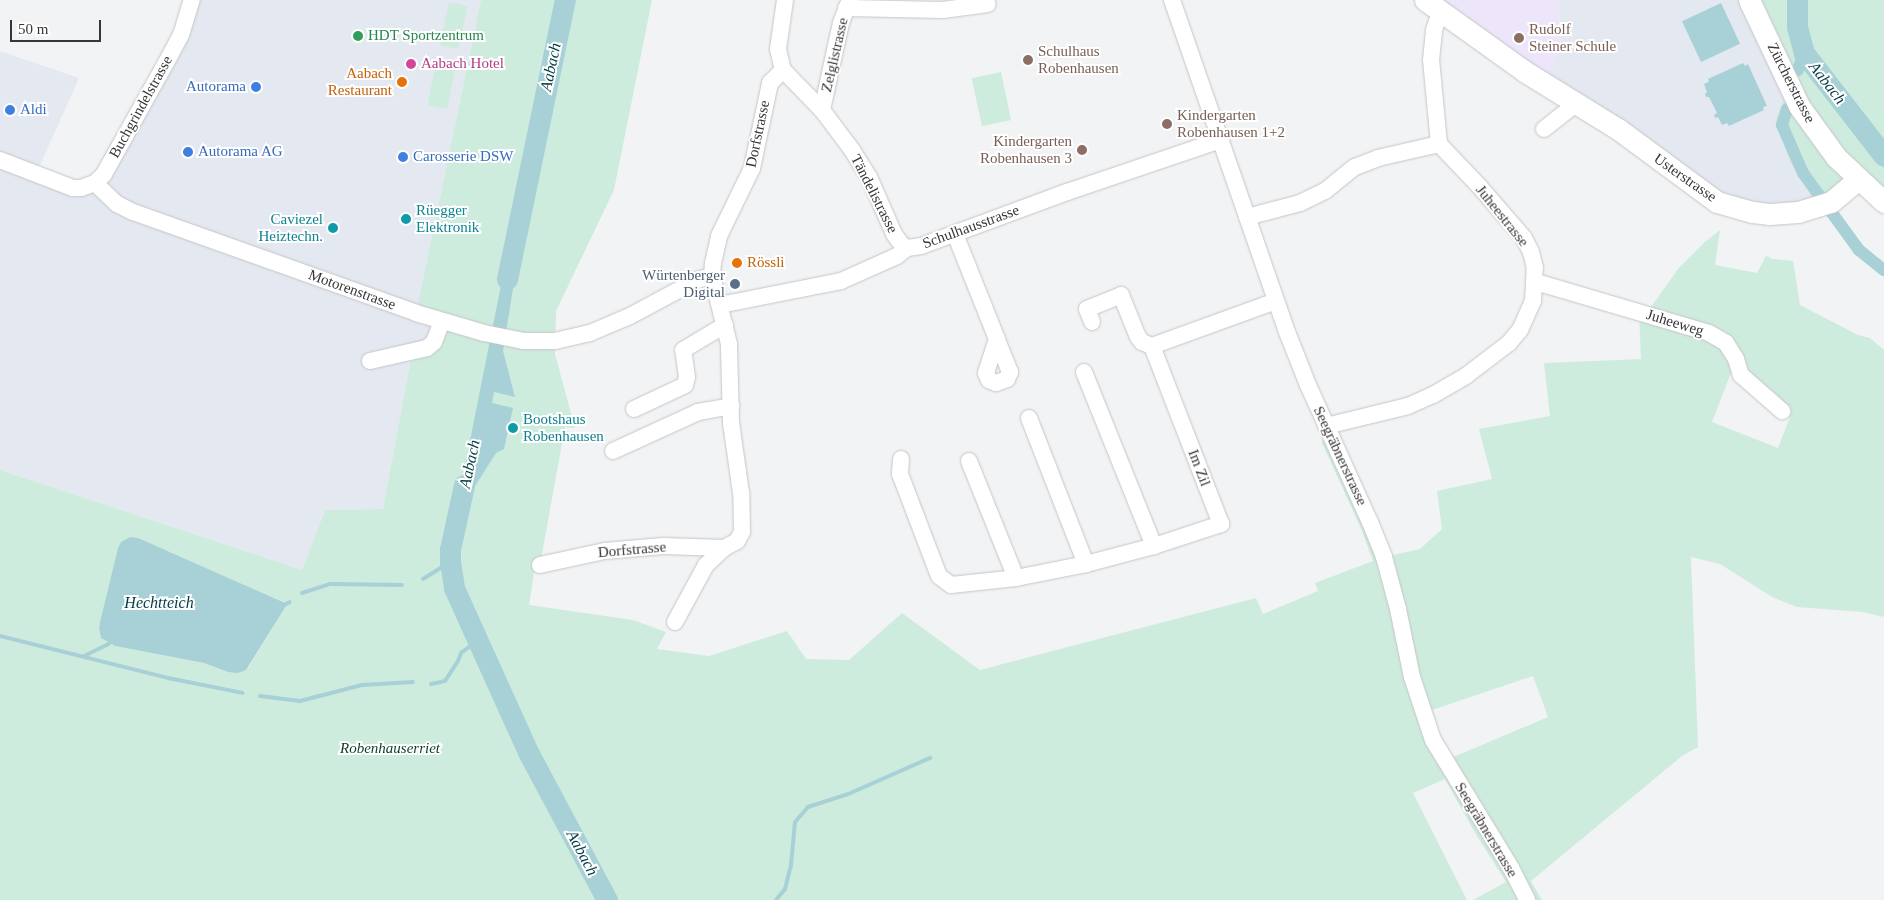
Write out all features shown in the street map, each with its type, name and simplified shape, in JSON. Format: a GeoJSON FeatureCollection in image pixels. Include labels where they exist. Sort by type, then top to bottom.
{"type":"FeatureCollection","features":[{"type":"Feature","properties":{"kind":"main road","name":"Zürcherstrasse"},"geometry":{"type":"LineString","coordinates":[[1749,0],[1799,106],[1836,157],[1884,202]]}},
{"type":"Feature","properties":{"kind":"main road","name":"Usterstrasse"},"geometry":{"type":"LineString","coordinates":[[1433,6],[1524,71],[1618,129],[1717,202],[1737,209],[1770,214],[1798,212],[1824,205],[1858,179]]}},
{"type":"Feature","properties":{"kind":"street","name":"Buchgrindelstrasse"},"geometry":{"type":"LineString","coordinates":[[95,183],[104,174],[167,61],[181,34],[192,0]]}},
{"type":"Feature","properties":{"kind":"street"},"geometry":{"type":"LineString","coordinates":[[783,70],[778,43],[785,0]]}},
{"type":"Feature","properties":{"kind":"street","name":"Seegräbnerstrasse"},"geometry":{"type":"LineString","coordinates":[[1172,0],[1276,301],[1326,426],[1384,557],[1398,609],[1412,677],[1433,740],[1511,868],[1527,900]]}},
{"type":"Feature","properties":{"kind":"street"},"geometry":{"type":"LineString","coordinates":[[848,4],[943,10],[988,4]]}},
{"type":"Feature","properties":{"kind":"street","name":"Zelglistrasse"},"geometry":{"type":"LineString","coordinates":[[822,110],[848,4]]}},
{"type":"Feature","properties":{"kind":"street"},"geometry":{"type":"LineString","coordinates":[[1247,217],[1300,202],[1325,191],[1355,167],[1378,158],[1439,144],[1431,60],[1434,30],[1433,6]]}},
{"type":"Feature","properties":{"kind":"street","name":"Tändelistrasse"},"geometry":{"type":"LineString","coordinates":[[783,70],[822,110],[857,158],[894,234],[902,245],[907,248]]}},
{"type":"Feature","properties":{"kind":"street","name":"Dorfstrasse"},"geometry":{"type":"LineString","coordinates":[[675,622],[706,565],[724,548],[737,541],[743,525],[730,423],[730,358],[726,325],[712,276],[719,236],[752,168],[770,83],[783,70]]}},
{"type":"Feature","properties":{"kind":"street"},"geometry":{"type":"LineString","coordinates":[[1544,130],[1577,103]]}},
{"type":"Feature","properties":{"kind":"street","name":"Schulhausstrasse"},"geometry":{"type":"LineString","coordinates":[[720,305],[833,283],[897,256],[907,248],[921,246],[1067,192],[1221,140]]}},
{"type":"Feature","properties":{"kind":"street","name":"Juheestrasse"},"geometry":{"type":"LineString","coordinates":[[1326,426],[1408,406],[1433,395],[1467,375],[1510,343],[1529,314],[1536,282],[1531,252],[1524,238],[1439,144]]}},
{"type":"Feature","properties":{"kind":"street"},"geometry":{"type":"LineString","coordinates":[[0,160],[73,188],[81,188],[95,183]]}},
{"type":"Feature","properties":{"kind":"street","name":"Motorenstrasse"},"geometry":{"type":"LineString","coordinates":[[95,183],[124,208],[442,321],[510,339],[547,342],[582,336],[630,316],[697,280],[712,276]]}},
{"type":"Feature","properties":{"kind":"street"},"geometry":{"type":"LineString","coordinates":[[955,234],[997,339]]}},
{"type":"Feature","properties":{"kind":"street","name":"Juheeweg"},"geometry":{"type":"LineString","coordinates":[[1536,282],[1709,333],[1726,343],[1736,359],[1741,375],[1782,411]]}},
{"type":"Feature","properties":{"kind":"street","name":"Im Zil"},"geometry":{"type":"LineString","coordinates":[[902,459],[900,474],[942,580],[955,586],[1016,578],[1086,564],[1154,546],[1221,524],[1152,346],[1142,342],[1138,337],[1121,295],[1086,309],[1092,322]]}},
{"type":"Feature","properties":{"kind":"street"},"geometry":{"type":"LineString","coordinates":[[1152,346],[1276,301]]}},
{"type":"Feature","properties":{"kind":"street"},"geometry":{"type":"LineString","coordinates":[[370,362],[427,348],[434,342],[442,321]]}},
{"type":"Feature","properties":{"kind":"street"},"geometry":{"type":"LineString","coordinates":[[634,409],[685,385],[687,377],[683,350],[726,325]]}},
{"type":"Feature","properties":{"kind":"street"},"geometry":{"type":"LineString","coordinates":[[1084,372],[1154,546]]}},
{"type":"Feature","properties":{"kind":"street"},"geometry":{"type":"LineString","coordinates":[[613,451],[698,412],[731,406]]}},
{"type":"Feature","properties":{"kind":"street"},"geometry":{"type":"LineString","coordinates":[[1029,418],[1086,564]]}},
{"type":"Feature","properties":{"kind":"street"},"geometry":{"type":"LineString","coordinates":[[969,461],[1016,578]]}},
{"type":"Feature","properties":{"kind":"street","name":"Dorfstrasse"},"geometry":{"type":"LineString","coordinates":[[540,565],[605,551],[663,546],[724,548]]}},
{"type":"Feature","properties":{"kind":"shaded area"},"geometry":{"type":"Polygon","coordinates":[[[192,0],[481,0],[416,313],[442,321],[434,342],[412,353],[383,509],[325,510],[302,570],[0,470],[0,51],[79,78],[36,174],[89,186],[192,0]]]}},
{"type":"Feature","properties":{"kind":"shaded area","name":"Rudolf Steiner Schule"},"geometry":{"type":"Polygon","coordinates":[[[1425,0],[1559,0],[1560,45],[1557,57],[1544,83],[1425,0]]]}},
{"type":"Feature","properties":{"kind":"shaded area"},"geometry":{"type":"Polygon","coordinates":[[[1559,0],[1749,0],[1789,84],[1818,207],[1753,212],[1544,83],[1557,57],[1560,45],[1559,0]]]}},
{"type":"Feature","properties":{"kind":"green space","name":"Robenhauserriet"},"geometry":{"type":"Polygon","coordinates":[[[481,0],[652,0],[614,190],[556,311],[555,354],[575,428],[565,427],[540,565],[534,573],[529,605],[633,620],[666,632],[657,649],[709,656],[787,631],[806,659],[849,660],[902,613],[980,670],[1256,598],[1263,614],[1318,591],[1315,583],[1373,561],[1360,526],[1322,443],[1326,426],[1384,557],[1420,549],[1442,529],[1437,491],[1492,479],[1479,429],[1550,416],[1544,363],[1641,359],[1639,312],[1646,314],[1678,269],[1720,230],[1715,265],[1757,273],[1766,256],[1773,259],[1793,261],[1800,305],[1858,335],[1870,338],[1884,350],[1884,617],[1863,612],[1797,607],[1772,597],[1720,564],[1691,557],[1698,747],[1682,756],[1531,881],[1542,900],[1473,900],[1506,882],[1475,833],[1445,779],[1413,793],[1467,900],[0,900],[0,470],[302,570],[325,510],[383,509],[412,353],[427,348],[442,321],[416,313],[481,0]],[[1736,360],[1712,422],[1778,448],[1790,417],[1741,375],[1736,360]],[[118,548],[99,628],[101,638],[115,646],[204,663],[228,672],[243,671],[249,666],[286,606],[118,548]],[[1533,676],[1423,713],[1444,761],[1548,717],[1533,676]]]}},
{"type":"Feature","properties":{"kind":"green space"},"geometry":{"type":"Polygon","coordinates":[[[1749,0],[1884,0],[1884,202],[1858,179],[1818,207],[1790,162],[1775,121],[1789,84],[1749,0]]]}},
{"type":"Feature","properties":{"kind":"green space"},"geometry":{"type":"Polygon","coordinates":[[[449,2],[468,6],[458,49],[440,45],[449,2]]]}},
{"type":"Feature","properties":{"kind":"green space"},"geometry":{"type":"Polygon","coordinates":[[[436,62],[456,66],[447,109],[428,105],[436,62]]]}},
{"type":"Feature","properties":{"kind":"green space"},"geometry":{"type":"Polygon","coordinates":[[[1001,72],[1011,120],[982,126],[972,78],[1001,72]]]}},
{"type":"Feature","properties":{"kind":"water"},"geometry":{"type":"Polygon","coordinates":[[[1721,3],[1740,44],[1701,62],[1682,21],[1721,3]]]}},
{"type":"Feature","properties":{"kind":"water"},"geometry":{"type":"Polygon","coordinates":[[[1743,63],[1745,66],[1748,64],[1767,106],[1763,107],[1764,110],[1729,126],[1727,123],[1722,125],[1718,117],[1715,118],[1714,115],[1717,113],[1709,97],[1706,97],[1705,94],[1707,92],[1704,84],[1709,82],[1708,79],[1743,63]]]}},
{"type":"Feature","properties":{"kind":"water"},"geometry":{"type":"Polygon","coordinates":[[[513,252],[517,264],[503,351],[515,397],[494,392],[492,403],[513,408],[504,449],[496,453],[458,513],[464,471],[505,265],[513,252]]]}},
{"type":"Feature","properties":{"kind":"water","name":"Hechtteich"},"geometry":{"type":"Polygon","coordinates":[[[130,537],[138,538],[285,603],[286,606],[246,670],[238,673],[228,672],[204,663],[115,646],[101,638],[100,622],[118,548],[121,542],[130,537]]]}},
{"type":"Feature","properties":{"kind":"waterway","name":"Aabach"},"geometry":{"type":"LineString","coordinates":[[507,279],[565,0]]}},
{"type":"Feature","properties":{"kind":"waterway","name":"Aabach"},"geometry":{"type":"LineString","coordinates":[[1797,0],[1797,27],[1804,53],[1884,156]]}},
{"type":"Feature","properties":{"kind":"waterway"},"geometry":{"type":"LineString","coordinates":[[1798,70],[1804,53]]}},
{"type":"Feature","properties":{"kind":"waterway"},"geometry":{"type":"LineString","coordinates":[[1787,109],[1782,125],[1803,173],[1859,250],[1884,270]]}},
{"type":"Feature","properties":{"kind":"waterway","name":"Aabach"},"geometry":{"type":"LineString","coordinates":[[464,485],[450,549],[454,588],[528,752],[607,900]]}},
{"type":"Feature","properties":{"kind":"waterway"},"geometry":{"type":"LineString","coordinates":[[423,579],[450,562]]}},
{"type":"Feature","properties":{"kind":"waterway"},"geometry":{"type":"LineString","coordinates":[[302,593],[330,584],[402,585]]}},
{"type":"Feature","properties":{"kind":"waterway"},"geometry":{"type":"LineString","coordinates":[[286,604],[290,602]]}},
{"type":"Feature","properties":{"kind":"waterway"},"geometry":{"type":"LineString","coordinates":[[0,636],[168,678],[243,693]]}},
{"type":"Feature","properties":{"kind":"waterway"},"geometry":{"type":"LineString","coordinates":[[431,684],[445,681],[461,653],[477,641]]}},
{"type":"Feature","properties":{"kind":"waterway"},"geometry":{"type":"LineString","coordinates":[[84,656],[109,644]]}},
{"type":"Feature","properties":{"kind":"waterway"},"geometry":{"type":"LineString","coordinates":[[260,696],[300,701],[362,685],[413,682]]}},
{"type":"Feature","properties":{"kind":"waterway"},"geometry":{"type":"LineString","coordinates":[[776,900],[785,889],[791,865],[795,822],[808,807],[846,795],[930,758]]}},
{"type":"Feature","properties":{"kind":"place","name":"HDT Sportzentrum"},"geometry":{"type":"Point","coordinates":[358,36]}},
{"type":"Feature","properties":{"kind":"place","name":"Rudolf Steiner Schule"},"geometry":{"type":"Point","coordinates":[1519,38]}},
{"type":"Feature","properties":{"kind":"place","name":"Schulhaus Robenhausen"},"geometry":{"type":"Point","coordinates":[1028,60]}},
{"type":"Feature","properties":{"kind":"place","name":"Aabach Hotel"},"geometry":{"type":"Point","coordinates":[411,64]}},
{"type":"Feature","properties":{"kind":"place","name":"Aabach Restaurant"},"geometry":{"type":"Point","coordinates":[402,82]}},
{"type":"Feature","properties":{"kind":"place","name":"Autorama"},"geometry":{"type":"Point","coordinates":[256,87]}},
{"type":"Feature","properties":{"kind":"place","name":"Aldi"},"geometry":{"type":"Point","coordinates":[10,110]}},
{"type":"Feature","properties":{"kind":"place","name":"Kindergarten Robenhausen 1+2"},"geometry":{"type":"Point","coordinates":[1167,124]}},
{"type":"Feature","properties":{"kind":"place","name":"Kindergarten Robenhausen 3"},"geometry":{"type":"Point","coordinates":[1082,150]}},
{"type":"Feature","properties":{"kind":"place","name":"Autorama AG"},"geometry":{"type":"Point","coordinates":[188,152]}},
{"type":"Feature","properties":{"kind":"place","name":"Carosserie DSW"},"geometry":{"type":"Point","coordinates":[403,157]}},
{"type":"Feature","properties":{"kind":"place","name":"Rüegger Elektronik"},"geometry":{"type":"Point","coordinates":[406,219]}},
{"type":"Feature","properties":{"kind":"place","name":"Caviezel Heiztechn."},"geometry":{"type":"Point","coordinates":[333,228]}},
{"type":"Feature","properties":{"kind":"place","name":"Rössli"},"geometry":{"type":"Point","coordinates":[737,263]}},
{"type":"Feature","properties":{"kind":"place","name":"Würtenberger Digital"},"geometry":{"type":"Point","coordinates":[735,284]}},
{"type":"Feature","properties":{"kind":"place","name":"Bootshaus Robenhausen"},"geometry":{"type":"Point","coordinates":[513,428]}}]}
